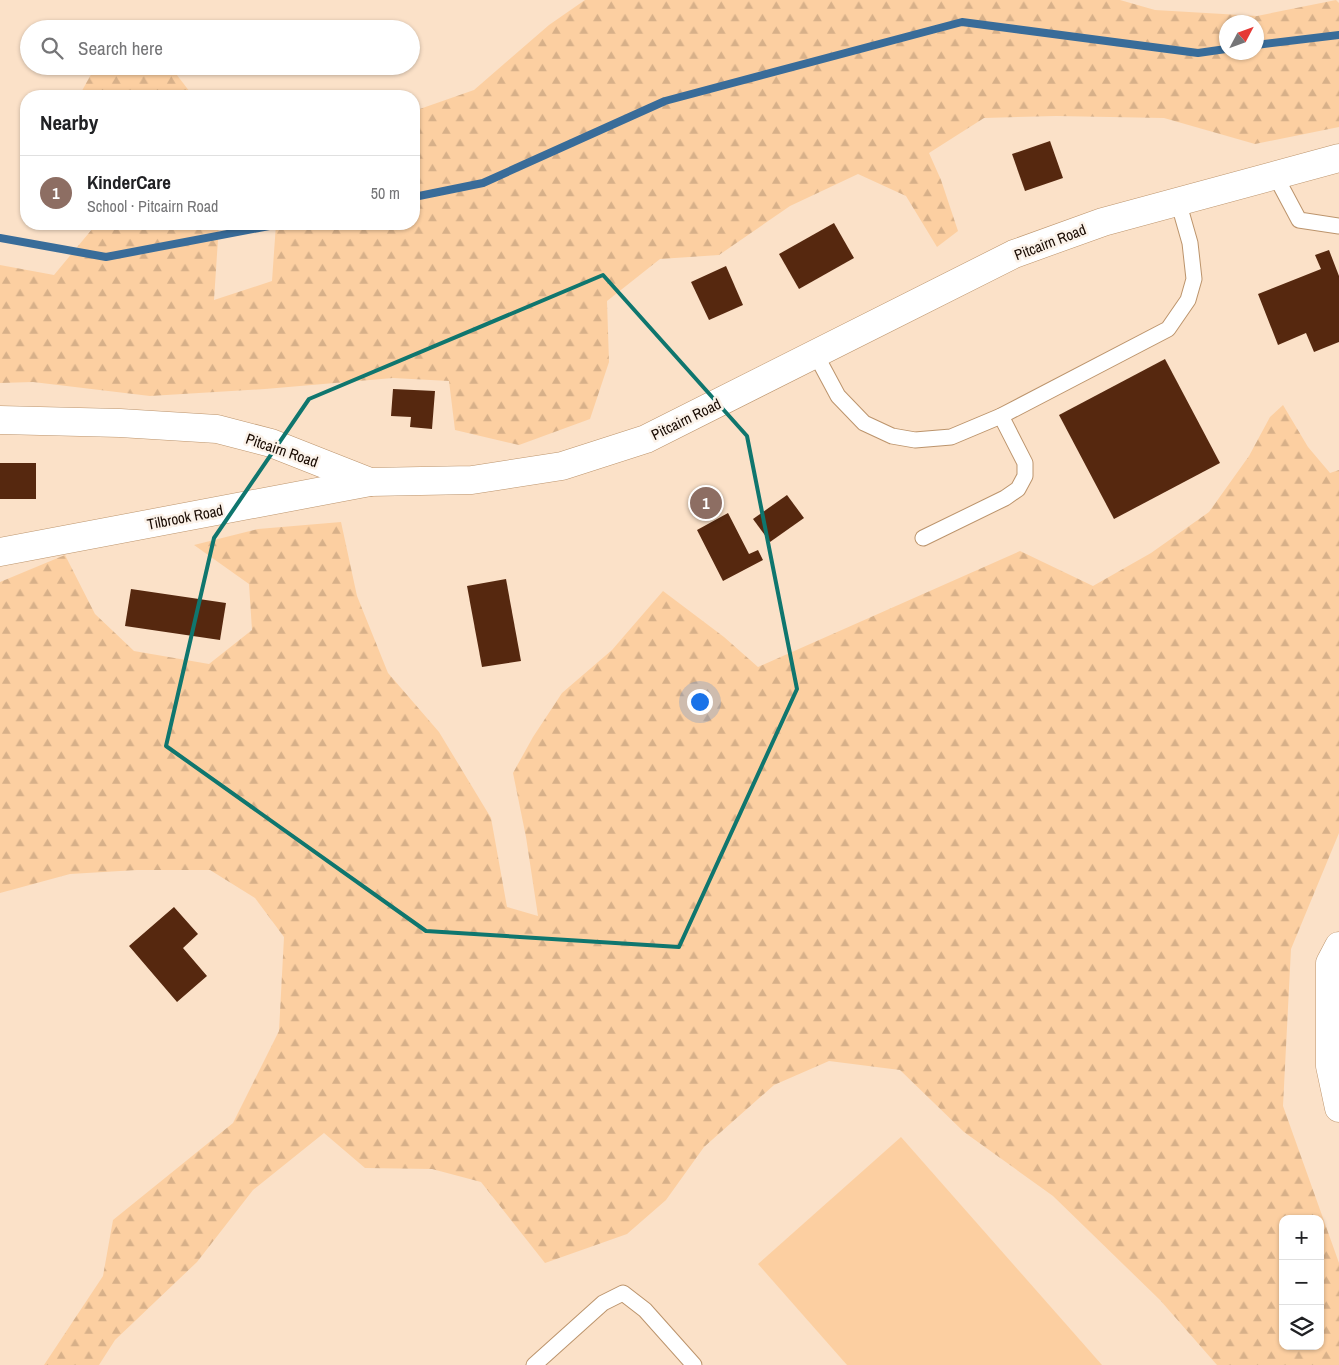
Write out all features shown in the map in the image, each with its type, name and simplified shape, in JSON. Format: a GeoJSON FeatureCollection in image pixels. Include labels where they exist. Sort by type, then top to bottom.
{"type":"FeatureCollection","features":[{"type":"Feature","properties":{"kind":"street","name":"Pitcairn Road"},"geometry":{"type":"LineString","coordinates":[[0,420],[120,423],[217,429],[271,443],[370,482],[472,480],[562,466],[646,438],[816,355],[1014,254],[1103,222],[1339,158]]}},
{"type":"Feature","properties":{"kind":"street","name":"Tilbrook Road"},"geometry":{"type":"LineString","coordinates":[[0,552],[370,482]]}},
{"type":"Feature","properties":{"kind":"street"},"geometry":{"type":"LineString","coordinates":[[1339,946],[1330,963],[1330,1057],[1339,1108]]}},
{"type":"Feature","properties":{"kind":"lane"},"geometry":{"type":"LineString","coordinates":[[1275,175],[1299,220],[1339,226]]}},
{"type":"Feature","properties":{"kind":"lane"},"geometry":{"type":"LineString","coordinates":[[816,355],[838,396],[864,423],[892,436],[915,440],[951,438],[1000,416],[1168,329],[1188,300],[1194,279],[1190,242],[1178,201]]}},
{"type":"Feature","properties":{"kind":"lane"},"geometry":{"type":"LineString","coordinates":[[923,538],[1005,498],[1018,489],[1025,476],[1025,463],[1000,416]]}},
{"type":"Feature","properties":{"kind":"lane"},"geometry":{"type":"LineString","coordinates":[[534,1365],[603,1302],[623,1293],[645,1310],[694,1365]]}},
{"type":"Feature","properties":{"kind":"highlighted area"},"geometry":{"type":"Polygon","coordinates":[[[603,275],[747,436],[797,689],[679,947],[426,931],[166,746],[214,538],[309,399],[603,275]]]}},
{"type":"Feature","properties":{"kind":"green space"},"geometry":{"type":"Polygon","coordinates":[[[585,0],[1120,0],[1155,10],[1240,15],[1219,15],[1219,60],[1264,60],[1264,15],[1262,15],[1336,0],[1339,3],[1339,127],[1255,144],[1164,118],[1056,116],[984,118],[929,153],[941,180],[958,231],[937,247],[906,196],[858,174],[790,206],[719,255],[660,259],[607,301],[609,362],[590,419],[519,445],[455,430],[449,381],[393,378],[265,389],[150,396],[33,382],[0,383],[0,265],[54,275],[91,230],[219,230],[214,300],[272,281],[276,230],[420,230],[420,109],[474,90],[549,25],[585,0]]]}},
{"type":"Feature","properties":{"kind":"green space"},"geometry":{"type":"Polygon","coordinates":[[[91,75],[177,75],[188,90],[82,90],[91,75]]]}},
{"type":"Feature","properties":{"kind":"green space"},"geometry":{"type":"Polygon","coordinates":[[[1283,405],[1308,447],[1330,473],[1339,470],[1339,833],[1291,949],[1283,1106],[1322,1215],[1279,1215],[1279,1350],[1324,1350],[1324,1221],[1339,1263],[1339,1365],[1217,1365],[1160,1300],[1053,1196],[964,1132],[900,1070],[829,1061],[774,1085],[704,1147],[666,1200],[627,1234],[545,1263],[481,1182],[432,1169],[365,1168],[324,1133],[253,1190],[197,1262],[115,1340],[99,1365],[44,1365],[103,1276],[113,1220],[233,1123],[279,1031],[284,937],[255,898],[210,870],[137,870],[70,874],[0,893],[0,582],[65,555],[95,614],[134,651],[209,664],[252,630],[249,584],[194,545],[258,529],[341,522],[357,596],[388,673],[439,732],[491,818],[507,907],[538,916],[526,837],[513,773],[533,737],[562,693],[612,650],[663,591],[724,637],[758,667],[1020,551],[1093,586],[1151,553],[1209,512],[1249,456],[1270,417],[1283,405]]]}},
{"type":"Feature","properties":{"kind":"green space"},"geometry":{"type":"Polygon","coordinates":[[[901,1137],[1102,1365],[847,1365],[758,1264],[901,1137]]]}},
{"type":"Feature","properties":{"kind":"building"},"geometry":{"type":"Polygon","coordinates":[[[1050,141],[1063,178],[1025,191],[1012,154],[1050,141]]]}},
{"type":"Feature","properties":{"kind":"building"},"geometry":{"type":"Polygon","coordinates":[[[834,223],[854,258],[799,289],[779,254],[834,223]]]}},
{"type":"Feature","properties":{"kind":"building"},"geometry":{"type":"Polygon","coordinates":[[[1329,250],[1339,276],[1339,342],[1314,352],[1306,333],[1278,345],[1258,294],[1321,269],[1315,255],[1329,250]]]}},
{"type":"Feature","properties":{"kind":"building"},"geometry":{"type":"Polygon","coordinates":[[[726,266],[743,305],[709,320],[691,282],[726,266]]]}},
{"type":"Feature","properties":{"kind":"building"},"geometry":{"type":"Polygon","coordinates":[[[1165,359],[1220,463],[1114,519],[1059,415],[1165,359]]]}},
{"type":"Feature","properties":{"kind":"building"},"geometry":{"type":"Polygon","coordinates":[[[393,389],[435,391],[432,429],[410,427],[411,417],[391,416],[393,389]]]}},
{"type":"Feature","properties":{"kind":"building"},"geometry":{"type":"Polygon","coordinates":[[[0,463],[36,463],[36,499],[0,499],[0,463]]]}},
{"type":"Feature","properties":{"kind":"building"},"geometry":{"type":"Polygon","coordinates":[[[787,495],[804,518],[770,542],[753,519],[787,495]]]}},
{"type":"Feature","properties":{"kind":"building"},"geometry":{"type":"Polygon","coordinates":[[[728,513],[749,554],[758,550],[763,560],[723,581],[697,530],[728,513]]]}},
{"type":"Feature","properties":{"kind":"building"},"geometry":{"type":"Polygon","coordinates":[[[506,579],[521,661],[482,667],[467,586],[506,579]]]}},
{"type":"Feature","properties":{"kind":"building"},"geometry":{"type":"Polygon","coordinates":[[[131,589],[226,603],[220,640],[125,626],[131,589]]]}},
{"type":"Feature","properties":{"kind":"building"},"geometry":{"type":"Polygon","coordinates":[[[174,907],[198,934],[183,948],[207,976],[177,1002],[129,946],[174,907]]]}},
{"type":"Feature","properties":{"kind":"waterway"},"geometry":{"type":"LineString","coordinates":[[420,196],[483,183],[665,101],[962,22],[1198,53],[1219,50]]}},
{"type":"Feature","properties":{"kind":"waterway"},"geometry":{"type":"LineString","coordinates":[[1264,44],[1339,35]]}},
{"type":"Feature","properties":{"kind":"waterway"},"geometry":{"type":"LineString","coordinates":[[0,238],[106,257],[248,230]]}},
{"type":"Feature","properties":{"kind":"place","name":"KinderCare"},"geometry":{"type":"Point","coordinates":[706,503]}}]}
